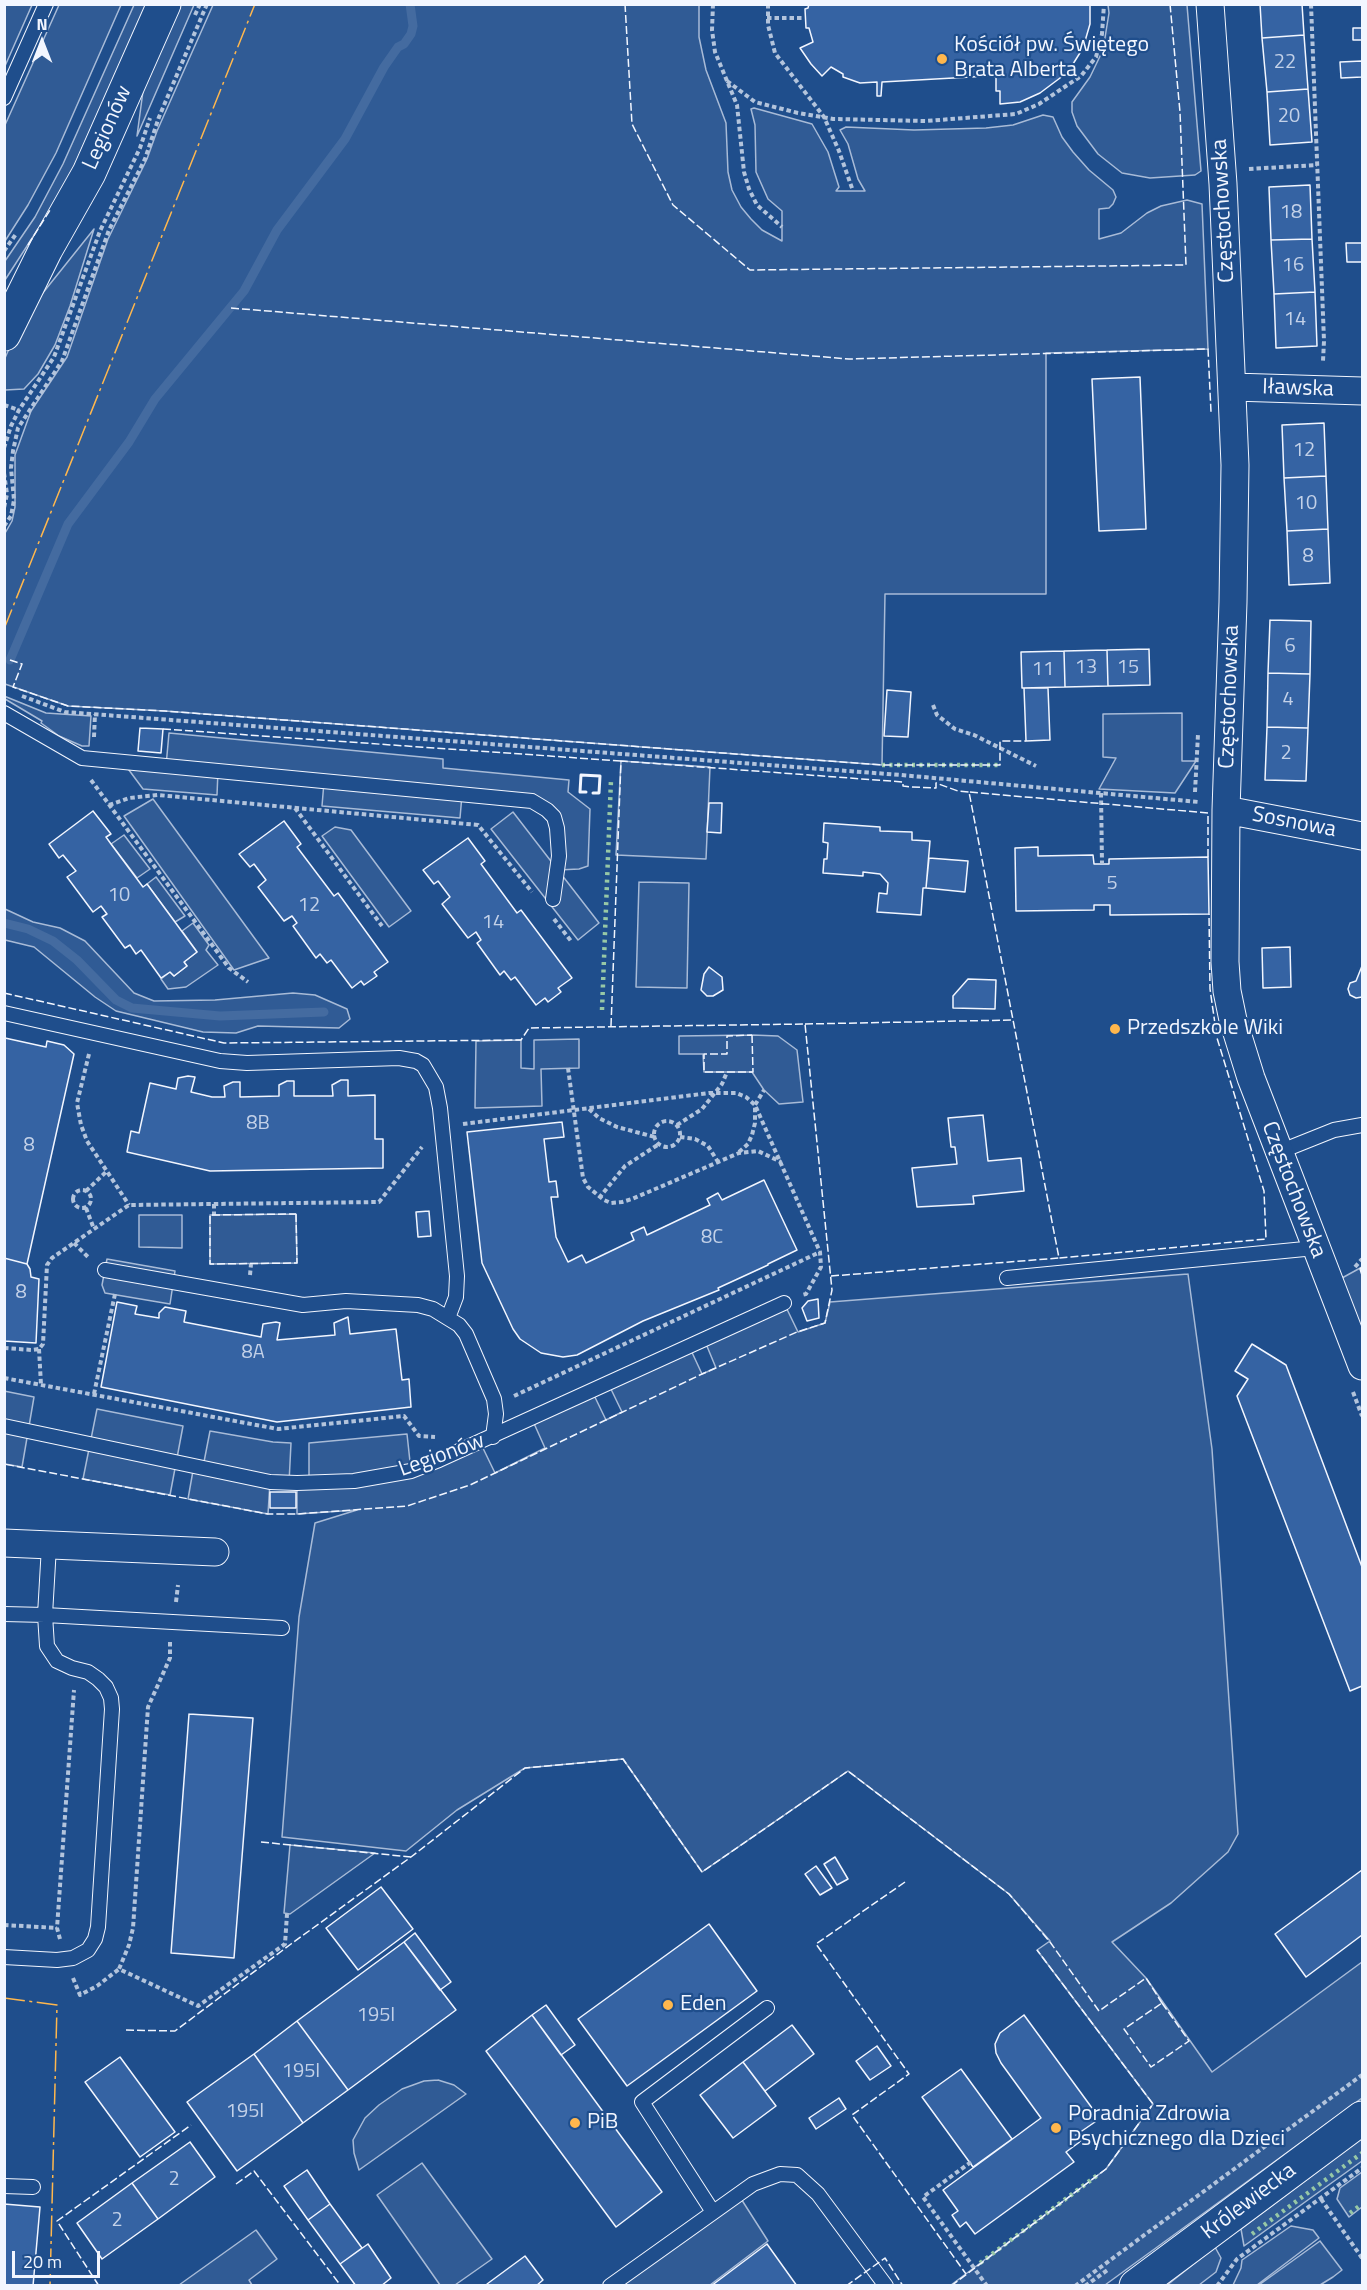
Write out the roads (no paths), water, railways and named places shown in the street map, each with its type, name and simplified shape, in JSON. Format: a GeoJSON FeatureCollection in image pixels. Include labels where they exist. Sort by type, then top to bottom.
{"type":"FeatureCollection","features":[{"type":"Feature","properties":{"kind":"street","name":"Legionów"},"geometry":{"type":"LineString","coordinates":[[4,334],[46,249],[89,173],[164,4]]}},
{"type":"Feature","properties":{"kind":"street","name":"Częstochowska"},"geometry":{"type":"LineString","coordinates":[[1210,4],[1222,171],[1235,465],[1233,602],[1215,806],[1227,991],[1241,1048],[1315,1248],[1362,1366]]}},
{"type":"Feature","properties":{"kind":"street","name":"Legionów"},"geometry":{"type":"LineString","coordinates":[[4,297],[46,249]]}},
{"type":"Feature","properties":{"kind":"street","name":"Iławska"},"geometry":{"type":"LineString","coordinates":[[1233,387],[1362,391]]}},
{"type":"Feature","properties":{"kind":"street","name":"Sosnowa"},"geometry":{"type":"LineString","coordinates":[[1215,806],[1362,836]]}},
{"type":"Feature","properties":{"kind":"street"},"geometry":{"type":"LineString","coordinates":[[4,1543],[216,1552]]}},
{"type":"Feature","properties":{"kind":"street","name":"Królewiecka"},"geometry":{"type":"LineString","coordinates":[[1136,2286],[1362,2118]]}},
{"type":"Feature","properties":{"kind":"lane"},"geometry":{"type":"LineString","coordinates":[[4,98],[46,4]]}},
{"type":"Feature","properties":{"kind":"lane"},"geometry":{"type":"LineString","coordinates":[[4,713],[82,758],[532,801],[541,804],[554,817],[557,828],[559,856],[553,899]]}},
{"type":"Feature","properties":{"kind":"lane"},"geometry":{"type":"LineString","coordinates":[[4,1012],[220,1061],[247,1063],[399,1058],[416,1061],[427,1070],[436,1087],[441,1126],[457,1276],[456,1297],[447,1318]]}},
{"type":"Feature","properties":{"kind":"lane"},"geometry":{"type":"LineString","coordinates":[[1279,1152],[1334,1130],[1362,1125]]}},
{"type":"Feature","properties":{"kind":"lane"},"geometry":{"type":"LineString","coordinates":[[1007,1278],[1315,1248]]}},
{"type":"Feature","properties":{"kind":"lane"},"geometry":{"type":"LineString","coordinates":[[105,1270],[303,1305],[346,1301],[418,1305],[433,1309],[459,1325],[466,1334],[494,1399],[493,1437]]}},
{"type":"Feature","properties":{"kind":"lane","name":"Legionów"},"geometry":{"type":"LineString","coordinates":[[4,1426],[264,1481],[297,1483],[354,1481],[411,1471],[493,1437],[784,1303]]}},
{"type":"Feature","properties":{"kind":"lane"},"geometry":{"type":"LineString","coordinates":[[4,1957],[57,1960],[73,1958],[88,1950],[98,1927],[111,1698],[106,1687],[98,1679],[88,1672],[72,1668],[57,1660],[47,1646],[45,1616],[49,1546]]}},
{"type":"Feature","properties":{"kind":"lane"},"geometry":{"type":"LineString","coordinates":[[4,1614],[282,1628]]}},
{"type":"Feature","properties":{"kind":"lane"},"geometry":{"type":"LineString","coordinates":[[713,2212],[642,2102],[767,2007]]}},
{"type":"Feature","properties":{"kind":"lane"},"geometry":{"type":"LineString","coordinates":[[610,2286],[753,2184],[780,2174],[797,2175],[818,2194],[886,2286]]}},
{"type":"Feature","properties":{"kind":"lane"},"geometry":{"type":"LineString","coordinates":[[4,2186],[33,2187]]}},
{"type":"Feature","properties":{"kind":"waterway"},"geometry":{"type":"LineString","coordinates":[[10,660],[68,524],[129,442],[155,399],[244,291],[277,230],[345,139],[384,67],[398,47],[404,44],[411,34],[413,26],[410,4]]}},
{"type":"Feature","properties":{"kind":"waterway"},"geometry":{"type":"LineString","coordinates":[[4,923],[28,929],[53,941],[77,960],[116,1000],[132,1008],[220,1016],[324,1012]]}},
{"type":"Feature","properties":{"kind":"place","name":"Kościół pw. Świętego Brata Alberta"},"geometry":{"type":"Point","coordinates":[942,59]}},
{"type":"Feature","properties":{"kind":"place","name":"Przedszkole Wiki"},"geometry":{"type":"Point","coordinates":[1115,1029]}},
{"type":"Feature","properties":{"kind":"place","name":"Eden"},"geometry":{"type":"Point","coordinates":[668,2005]}},
{"type":"Feature","properties":{"kind":"place","name":"PiB"},"geometry":{"type":"Point","coordinates":[575,2123]}},
{"type":"Feature","properties":{"kind":"place","name":"Poradnia Zdrowia Psychicznego dla Dzieci"},"geometry":{"type":"Point","coordinates":[1056,2128]}}]}
